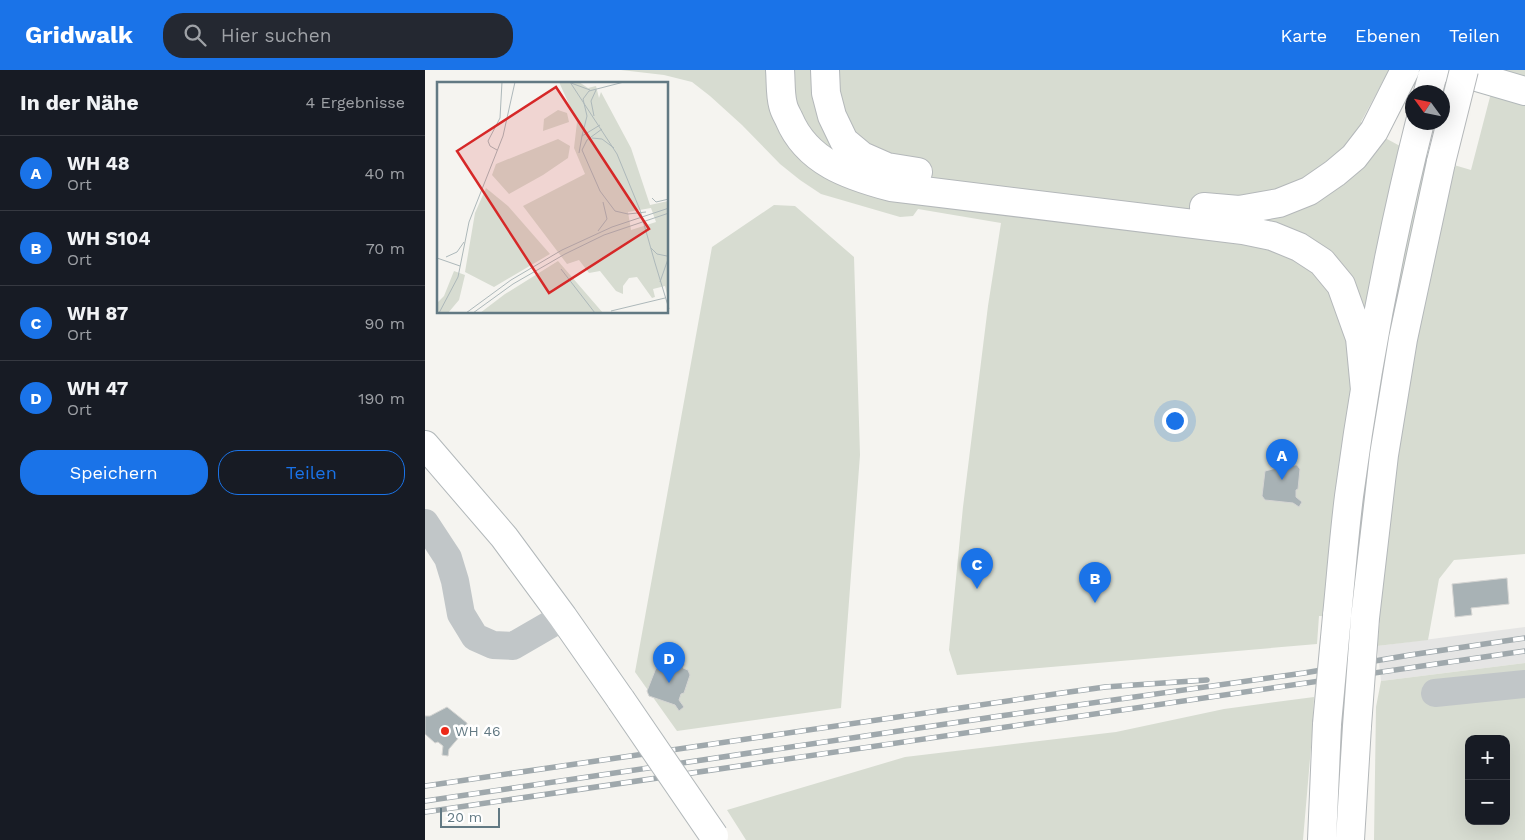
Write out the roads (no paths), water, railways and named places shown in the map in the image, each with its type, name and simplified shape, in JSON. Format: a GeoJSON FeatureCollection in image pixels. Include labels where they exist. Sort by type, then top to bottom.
{"type":"FeatureCollection","features":[{"type":"Feature","properties":{"kind":"main road"},"geometry":{"type":"LineString","coordinates":[[759,70],[783,105],[794,132],[813,153],[833,167],[863,180],[891,187],[1243,230],[1272,236],[1299,247],[1322,262],[1341,285],[1360,338],[1365,390]]}},
{"type":"Feature","properties":{"kind":"main road"},"geometry":{"type":"LineString","coordinates":[[780,70],[783,105]]}},
{"type":"Feature","properties":{"kind":"main road"},"geometry":{"type":"LineString","coordinates":[[825,70],[826,93],[832,116],[844,141],[862,156],[887,167],[1042,190],[1239,210],[1279,203],[1309,191],[1354,157],[1374,132],[1405,70]]}},
{"type":"Feature","properties":{"kind":"main road"},"geometry":{"type":"LineString","coordinates":[[1430,85],[1434,70]]}},
{"type":"Feature","properties":{"kind":"main road"},"geometry":{"type":"LineString","coordinates":[[1453,70],[1525,91]]}},
{"type":"Feature","properties":{"kind":"main road"},"geometry":{"type":"LineString","coordinates":[[1351,840],[1365,618],[1384,455],[1403,339],[1441,162],[1464,70]]}},
{"type":"Feature","properties":{"kind":"main road"},"geometry":{"type":"LineString","coordinates":[[1321,840],[1327,724],[1349,497],[1365,390],[1388,266],[1418,130]]}},
{"type":"Feature","properties":{"kind":"main road"},"geometry":{"type":"LineString","coordinates":[[425,445],[504,537],[563,617],[716,838]]}},
{"type":"Feature","properties":{"kind":"lane"},"geometry":{"type":"LineString","coordinates":[[425,523],[448,558],[455,581],[461,614],[475,637],[493,645],[513,646],[563,617]]}},
{"type":"Feature","properties":{"kind":"lane"},"geometry":{"type":"LineString","coordinates":[[1435,693],[1525,684]]}},
{"type":"Feature","properties":{"kind":"railway"},"geometry":{"type":"LineString","coordinates":[[425,801],[1304,673],[1525,638]]}},
{"type":"Feature","properties":{"kind":"railway"},"geometry":{"type":"LineString","coordinates":[[425,812],[1525,651]]}},
{"type":"Feature","properties":{"kind":"railway"},"geometry":{"type":"LineString","coordinates":[[425,786],[1105,687],[1207,680]]}},
{"type":"Feature","properties":{"kind":"place","name":"WH 48"},"geometry":{"type":"Point","coordinates":[1282,480]}},
{"type":"Feature","properties":{"kind":"place","name":"WH 87"},"geometry":{"type":"Point","coordinates":[977,589]}},
{"type":"Feature","properties":{"kind":"place","name":"WH S104"},"geometry":{"type":"Point","coordinates":[1095,603]}},
{"type":"Feature","properties":{"kind":"place","name":"WH 47"},"geometry":{"type":"Point","coordinates":[669,683]}},
{"type":"Feature","properties":{"kind":"place","name":"WH 46"},"geometry":{"type":"Point","coordinates":[445,731]}}]}
